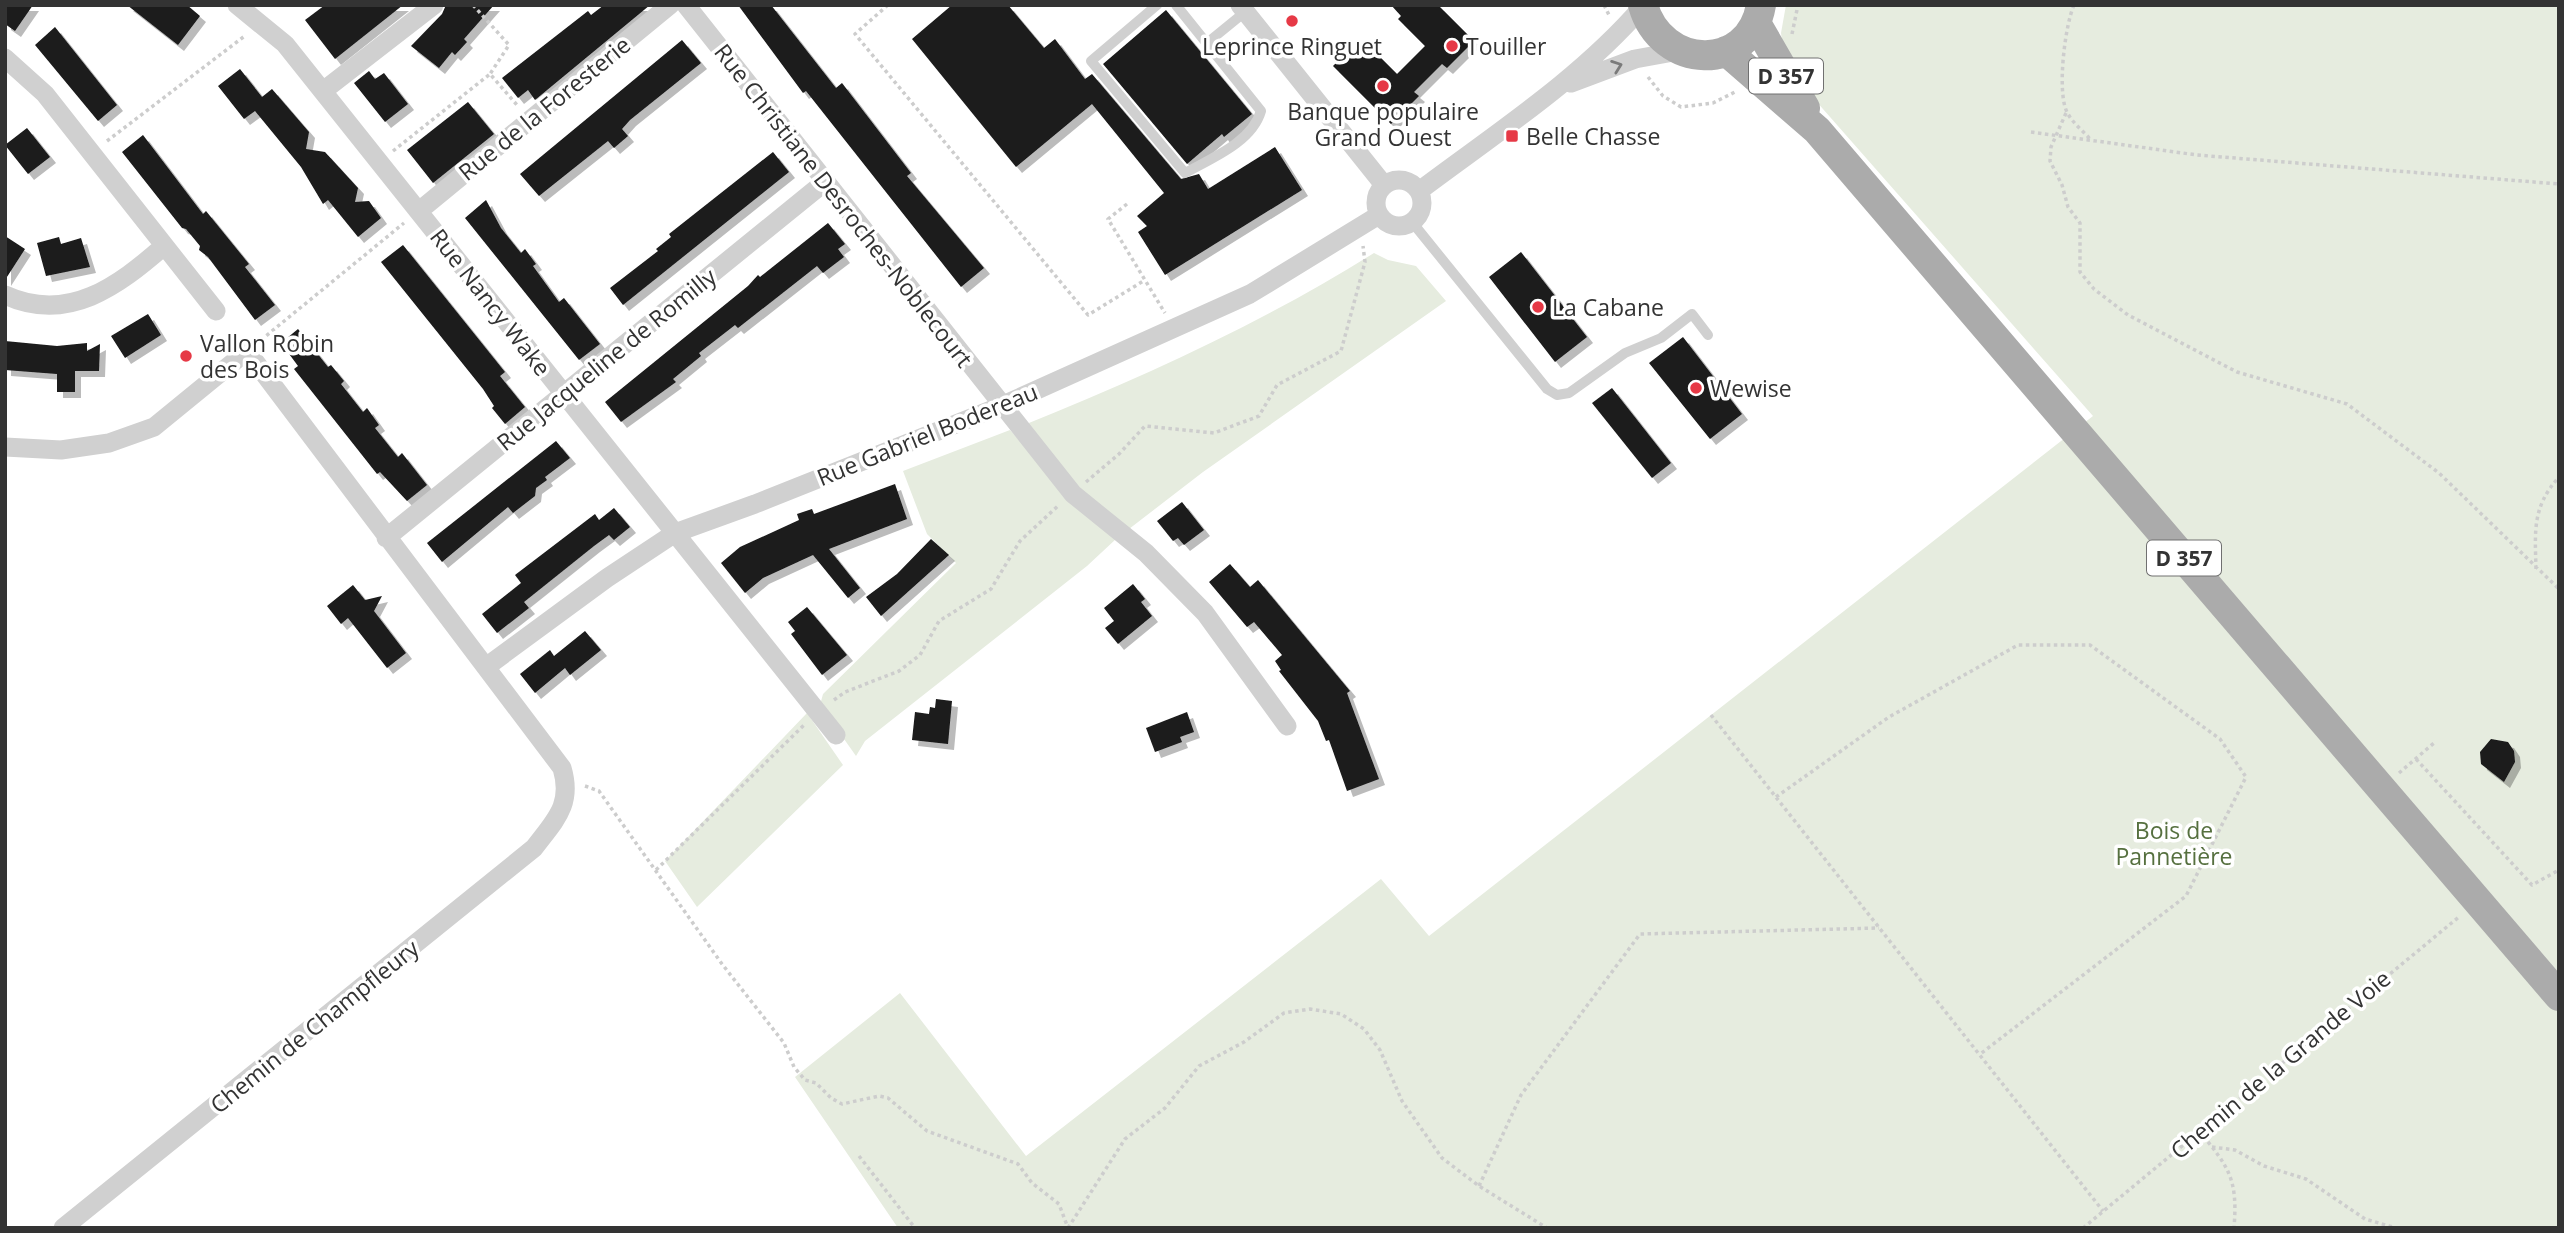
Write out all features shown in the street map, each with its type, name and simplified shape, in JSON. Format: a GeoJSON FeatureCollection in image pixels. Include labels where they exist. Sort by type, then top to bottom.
{"type":"FeatureCollection","features":[{"type":"Feature","properties":{"kind":"main road"},"geometry":{"type":"LineString","coordinates":[[1643,5],[1656,33],[1679,51],[1711,55],[1727,51],[1748,34],[1758,14]]}},
{"type":"Feature","properties":{"kind":"main road","name":"D 357"},"geometry":{"type":"LineString","coordinates":[[1758,14],[1817,130]]}},
{"type":"Feature","properties":{"kind":"main road","name":"D 357"},"geometry":{"type":"LineString","coordinates":[[1727,51],[1817,130],[2559,996]]}},
{"type":"Feature","properties":{"kind":"street","name":"Rue Nancy Wake"},"geometry":{"type":"LineString","coordinates":[[237,5],[285,44],[836,735]]}},
{"type":"Feature","properties":{"kind":"street"},"geometry":{"type":"LineString","coordinates":[[323,91],[434,5]]}},
{"type":"Feature","properties":{"kind":"street","name":"Rue de la Foresterie"},"geometry":{"type":"LineString","coordinates":[[419,211],[670,5]]}},
{"type":"Feature","properties":{"kind":"street","name":"Rue Christiane Desroches-Noblecourt"},"geometry":{"type":"LineString","coordinates":[[686,5],[1073,494],[1146,553],[1205,614],[1287,726]]}},
{"type":"Feature","properties":{"kind":"street"},"geometry":{"type":"LineString","coordinates":[[1419,191],[1556,88],[1619,34],[1643,5]]}},
{"type":"Feature","properties":{"kind":"street"},"geometry":{"type":"LineString","coordinates":[[1242,8],[1384,185]]}},
{"type":"Feature","properties":{"kind":"street"},"geometry":{"type":"LineString","coordinates":[[1556,88],[1635,59],[1679,51]]}},
{"type":"Feature","properties":{"kind":"street"},"geometry":{"type":"LineString","coordinates":[[5,58],[45,93],[216,311]]}},
{"type":"Feature","properties":{"kind":"street"},"geometry":{"type":"LineString","coordinates":[[1403,180],[1419,191],[1421,211],[1412,222],[1392,225],[1379,215],[1376,202],[1384,185],[1403,180]]}},
{"type":"Feature","properties":{"kind":"street","name":"Rue Jacqueline de Romilly"},"geometry":{"type":"LineString","coordinates":[[386,538],[826,181]]}},
{"type":"Feature","properties":{"kind":"street","name":"Rue Gabriel Bodereau"},"geometry":{"type":"LineString","coordinates":[[486,667],[607,578],[675,533],[755,505],[1001,406],[1250,294],[1379,215]]}},
{"type":"Feature","properties":{"kind":"street"},"geometry":{"type":"LineString","coordinates":[[5,295],[37,305],[61,307],[91,299],[129,277],[164,246]]}},
{"type":"Feature","properties":{"kind":"street"},"geometry":{"type":"LineString","coordinates":[[5,447],[61,450],[109,443],[155,427],[247,351],[486,667],[565,777]]}},
{"type":"Feature","properties":{"kind":"street","name":"Chemin de Champfleury"},"geometry":{"type":"LineString","coordinates":[[63,1228],[534,848],[557,818],[566,801],[565,777]]}},
{"type":"Feature","properties":{"kind":"lane"},"geometry":{"type":"LineString","coordinates":[[1157,5],[1091,61],[1185,173],[1247,135],[1257,123],[1261,111],[1176,5]]}},
{"type":"Feature","properties":{"kind":"lane"},"geometry":{"type":"LineString","coordinates":[[1208,43],[1242,8]]}},
{"type":"Feature","properties":{"kind":"lane"},"geometry":{"type":"LineString","coordinates":[[1412,222],[1547,389],[1558,395],[1569,393],[1625,353],[1661,338],[1692,314],[1708,335]]}},
{"type":"Feature","properties":{"kind":"path"},"geometry":{"type":"LineString","coordinates":[[379,162],[490,75],[509,45],[473,5]]}},
{"type":"Feature","properties":{"kind":"path"},"geometry":{"type":"LineString","coordinates":[[888,5],[855,34],[1088,315],[1145,280]]}},
{"type":"Feature","properties":{"kind":"path"},"geometry":{"type":"LineString","coordinates":[[2074,5],[2068,20],[2063,85],[2066,113],[2051,146],[2050,161],[2062,185],[2068,207],[2080,223],[2080,272],[2094,289],[2128,315],[2237,372],[2347,404],[2439,473],[2559,589]]}},
{"type":"Feature","properties":{"kind":"path"},"geometry":{"type":"LineString","coordinates":[[92,153],[261,24]]}},
{"type":"Feature","properties":{"kind":"path"},"geometry":{"type":"LineString","coordinates":[[490,75],[530,119]]}},
{"type":"Feature","properties":{"kind":"path"},"geometry":{"type":"LineString","coordinates":[[1647,75],[1672,103],[1690,108],[1730,96],[1754,75]]}},
{"type":"Feature","properties":{"kind":"path"},"geometry":{"type":"LineString","coordinates":[[2066,113],[2091,141]]}},
{"type":"Feature","properties":{"kind":"path"},"geometry":{"type":"LineString","coordinates":[[2031,132],[2197,155],[2559,184]]}},
{"type":"Feature","properties":{"kind":"path"},"geometry":{"type":"LineString","coordinates":[[1127,204],[1108,219],[1166,315]]}},
{"type":"Feature","properties":{"kind":"path"},"geometry":{"type":"LineString","coordinates":[[247,351],[419,211]]}},
{"type":"Feature","properties":{"kind":"path"},"geometry":{"type":"LineString","coordinates":[[656,870],[817,712],[845,692],[899,671],[920,655],[939,621],[991,589],[1020,541],[1119,454],[1145,426],[1214,433],[1259,416],[1277,385],[1341,351],[1364,261],[1362,226]]}},
{"type":"Feature","properties":{"kind":"path"},"geometry":{"type":"LineString","coordinates":[[2536,569],[2535,533],[2543,495],[2559,477]]}},
{"type":"Feature","properties":{"kind":"path"},"geometry":{"type":"LineString","coordinates":[[1776,797],[1889,717],[2018,645],[2090,645],[2220,739],[2246,777],[2186,896],[1979,1055]]}},
{"type":"Feature","properties":{"kind":"path"},"geometry":{"type":"LineString","coordinates":[[1711,715],[2103,1211]]}},
{"type":"Feature","properties":{"kind":"path"},"geometry":{"type":"LineString","coordinates":[[2381,788],[2434,743]]}},
{"type":"Feature","properties":{"kind":"path"},"geometry":{"type":"LineString","coordinates":[[2416,759],[2532,885],[2559,870]]}},
{"type":"Feature","properties":{"kind":"path"},"geometry":{"type":"LineString","coordinates":[[565,777],[599,791],[722,964],[784,1043],[794,1066],[805,1080],[816,1083],[831,1098],[842,1104],[879,1096],[888,1098],[927,1131],[1018,1164],[1032,1183],[1059,1204],[1068,1228]]}},
{"type":"Feature","properties":{"kind":"path","name":"Chemin de la Grande Voie"},"geometry":{"type":"LineString","coordinates":[[2083,1228],[2478,901]]}},
{"type":"Feature","properties":{"kind":"path"},"geometry":{"type":"LineString","coordinates":[[1479,1186],[1521,1095],[1640,934],[1879,928]]}},
{"type":"Feature","properties":{"kind":"path"},"geometry":{"type":"LineString","coordinates":[[1068,1228],[1125,1139],[1165,1108],[1199,1066],[1244,1042],[1284,1013],[1310,1009],[1341,1014],[1364,1030],[1380,1050],[1402,1101],[1442,1158],[1479,1186],[1547,1228]]}},
{"type":"Feature","properties":{"kind":"path"},"geometry":{"type":"LineString","coordinates":[[2199,1131],[2228,1166],[2236,1206],[2234,1228]]}},
{"type":"Feature","properties":{"kind":"path"},"geometry":{"type":"LineString","coordinates":[[2212,1147],[2235,1150],[2264,1166],[2306,1179],[2365,1219],[2396,1228]]}},
{"type":"Feature","properties":{"kind":"path"},"geometry":{"type":"LineString","coordinates":[[859,1156],[915,1228]]}},
{"type":"Feature","properties":{"kind":"green space","name":"Bois de Pannetière"},"geometry":{"type":"Polygon","coordinates":[[[1786,5],[2559,5],[2559,1228],[898,1228],[795,1077],[900,993],[1026,1156],[1381,879],[1429,936],[2093,416],[1801,84],[1783,48],[1781,33],[1786,5]]]}},
{"type":"Feature","properties":{"kind":"green space"},"geometry":{"type":"Polygon","coordinates":[[[1374,253],[1388,260],[1416,266],[1446,301],[1203,472],[1129,529],[1083,494],[1024,425],[1203,347],[1289,303],[1374,253]]]}},
{"type":"Feature","properties":{"kind":"green space"},"geometry":{"type":"Polygon","coordinates":[[[1010,430],[1075,504],[1116,539],[1087,566],[865,741],[856,756],[820,705],[823,694],[956,563],[927,534],[903,471],[1010,430]]]}},
{"type":"Feature","properties":{"kind":"green space"},"geometry":{"type":"Polygon","coordinates":[[[807,713],[843,765],[697,907],[665,861],[807,713]]]}},
{"type":"Feature","properties":{"kind":"building"},"geometry":{"type":"Polygon","coordinates":[[[5,5],[33,5],[15,31],[5,24],[5,5]]]}},
{"type":"Feature","properties":{"kind":"building"},"geometry":{"type":"Polygon","coordinates":[[[127,5],[187,5],[200,16],[178,45],[127,5]]]}},
{"type":"Feature","properties":{"kind":"building"},"geometry":{"type":"Polygon","coordinates":[[[325,5],[403,5],[335,59],[305,20],[325,5]]]}},
{"type":"Feature","properties":{"kind":"building"},"geometry":{"type":"Polygon","coordinates":[[[446,5],[494,5],[464,39],[467,42],[455,55],[452,52],[439,68],[411,46],[442,14],[446,5]]]}},
{"type":"Feature","properties":{"kind":"building"},"geometry":{"type":"Polygon","coordinates":[[[604,5],[650,5],[535,100],[528,90],[518,98],[502,78],[588,11],[591,15],[604,5]]]}},
{"type":"Feature","properties":{"kind":"building"},"geometry":{"type":"Polygon","coordinates":[[[738,5],[771,5],[836,88],[842,83],[911,173],[907,176],[984,268],[961,287],[806,91],[803,93],[738,5]]]}},
{"type":"Feature","properties":{"kind":"building"},"geometry":{"type":"Polygon","coordinates":[[[952,5],[1008,5],[1044,48],[1055,39],[1085,79],[1092,74],[1181,179],[1199,174],[1208,189],[1275,147],[1302,190],[1165,275],[1138,232],[1147,226],[1137,216],[1164,193],[1092,104],[1016,167],[912,39],[952,5]]]}},
{"type":"Feature","properties":{"kind":"building"},"geometry":{"type":"Polygon","coordinates":[[[1391,5],[1438,5],[1474,41],[1447,68],[1442,64],[1414,92],[1419,96],[1391,124],[1333,66],[1358,41],[1368,51],[1371,48],[1397,74],[1425,46],[1398,19],[1401,16],[1391,5]]]}},
{"type":"Feature","properties":{"kind":"building"},"geometry":{"type":"Polygon","coordinates":[[[1166,10],[1252,114],[1224,137],[1222,134],[1187,164],[1103,64],[1166,10]]]}},
{"type":"Feature","properties":{"kind":"building"},"geometry":{"type":"Polygon","coordinates":[[[55,27],[117,105],[98,121],[35,45],[55,27]]]}},
{"type":"Feature","properties":{"kind":"building"},"geometry":{"type":"Polygon","coordinates":[[[682,40],[701,63],[630,120],[622,129],[628,136],[614,148],[608,141],[539,196],[520,174],[682,40]]]}},
{"type":"Feature","properties":{"kind":"building"},"geometry":{"type":"Polygon","coordinates":[[[240,69],[262,97],[272,89],[309,132],[306,149],[325,152],[358,188],[355,202],[369,201],[381,218],[358,237],[328,200],[323,204],[301,167],[255,111],[244,119],[218,86],[240,69]]]}},
{"type":"Feature","properties":{"kind":"building"},"geometry":{"type":"Polygon","coordinates":[[[369,71],[375,79],[384,73],[408,104],[385,122],[354,83],[369,71]]]}},
{"type":"Feature","properties":{"kind":"building"},"geometry":{"type":"Polygon","coordinates":[[[468,102],[494,134],[433,183],[407,150],[468,102]]]}},
{"type":"Feature","properties":{"kind":"building"},"geometry":{"type":"Polygon","coordinates":[[[27,128],[50,157],[28,174],[5,145],[27,128]]]}},
{"type":"Feature","properties":{"kind":"building"},"geometry":{"type":"Polygon","coordinates":[[[143,135],[203,214],[206,211],[249,264],[245,267],[275,305],[255,320],[208,257],[199,250],[200,246],[186,229],[182,228],[122,152],[143,135]]]}},
{"type":"Feature","properties":{"kind":"building"},"geometry":{"type":"Polygon","coordinates":[[[773,152],[789,172],[623,305],[610,288],[658,251],[656,249],[671,237],[669,234],[773,152]]]}},
{"type":"Feature","properties":{"kind":"building"},"geometry":{"type":"Polygon","coordinates":[[[486,200],[501,228],[521,253],[525,249],[536,264],[533,266],[559,302],[564,298],[600,344],[579,360],[465,218],[486,200]]]}},
{"type":"Feature","properties":{"kind":"building"},"geometry":{"type":"Polygon","coordinates":[[[828,223],[845,244],[838,249],[844,257],[823,273],[817,266],[738,328],[735,325],[699,353],[701,356],[673,379],[676,382],[621,422],[605,402],[758,275],[760,277],[828,223]]]}},
{"type":"Feature","properties":{"kind":"building"},"geometry":{"type":"Polygon","coordinates":[[[5,236],[25,249],[5,280],[5,236]]]}},
{"type":"Feature","properties":{"kind":"building"},"geometry":{"type":"Polygon","coordinates":[[[59,237],[61,244],[81,238],[90,267],[46,276],[37,243],[59,237]]]}},
{"type":"Feature","properties":{"kind":"building"},"geometry":{"type":"Polygon","coordinates":[[[403,245],[505,372],[500,376],[525,407],[505,424],[492,408],[494,406],[483,389],[381,262],[403,245]]]}},
{"type":"Feature","properties":{"kind":"building","name":"La Cabane"},"geometry":{"type":"Polygon","coordinates":[[[1521,252],[1587,337],[1555,362],[1489,277],[1521,252]]]}},
{"type":"Feature","properties":{"kind":"building"},"geometry":{"type":"Polygon","coordinates":[[[148,314],[161,335],[125,358],[111,336],[148,314]]]}},
{"type":"Feature","properties":{"kind":"building"},"geometry":{"type":"Polygon","coordinates":[[[298,329],[328,367],[331,365],[344,381],[341,384],[363,412],[367,408],[379,425],[375,428],[398,457],[402,453],[427,485],[407,501],[380,472],[377,474],[294,369],[298,366],[281,343],[298,329]]]}},
{"type":"Feature","properties":{"kind":"building","name":"Wewise"},"geometry":{"type":"Polygon","coordinates":[[[1683,337],[1742,414],[1710,439],[1649,363],[1683,337]]]}},
{"type":"Feature","properties":{"kind":"building"},"geometry":{"type":"Polygon","coordinates":[[[5,341],[57,346],[87,343],[87,351],[100,344],[99,371],[75,371],[75,392],[57,392],[57,374],[5,370],[5,341]]]}},
{"type":"Feature","properties":{"kind":"building"},"geometry":{"type":"Polygon","coordinates":[[[1612,388],[1671,463],[1652,478],[1592,403],[1612,388]]]}},
{"type":"Feature","properties":{"kind":"building"},"geometry":{"type":"Polygon","coordinates":[[[556,441],[570,458],[545,477],[547,480],[536,488],[535,496],[513,513],[508,507],[442,562],[427,543],[556,441]]]}},
{"type":"Feature","properties":{"kind":"building"},"geometry":{"type":"Polygon","coordinates":[[[895,484],[907,519],[829,549],[860,588],[848,598],[813,555],[763,578],[745,593],[721,563],[740,547],[799,520],[797,514],[812,509],[814,514],[895,484]]]}},
{"type":"Feature","properties":{"kind":"building"},"geometry":{"type":"Polygon","coordinates":[[[1182,502],[1204,530],[1184,545],[1178,538],[1173,541],[1157,521],[1182,502]]]}},
{"type":"Feature","properties":{"kind":"building"},"geometry":{"type":"Polygon","coordinates":[[[614,508],[630,527],[614,540],[609,535],[594,546],[524,602],[529,608],[497,633],[482,614],[521,583],[515,575],[595,514],[599,520],[614,508]]]}},
{"type":"Feature","properties":{"kind":"building"},"geometry":{"type":"Polygon","coordinates":[[[931,539],[949,555],[881,616],[866,597],[897,574],[931,539]]]}},
{"type":"Feature","properties":{"kind":"building"},"geometry":{"type":"Polygon","coordinates":[[[1230,564],[1250,587],[1258,580],[1350,691],[1347,693],[1379,779],[1347,791],[1329,740],[1326,741],[1318,721],[1279,671],[1281,670],[1275,661],[1282,655],[1254,622],[1247,627],[1209,582],[1230,564]]]}},
{"type":"Feature","properties":{"kind":"building"},"geometry":{"type":"Polygon","coordinates":[[[1133,584],[1145,599],[1141,602],[1152,616],[1118,644],[1105,628],[1114,621],[1104,608],[1133,584]]]}},
{"type":"Feature","properties":{"kind":"building"},"geometry":{"type":"Polygon","coordinates":[[[353,585],[365,600],[382,596],[374,611],[406,653],[387,668],[348,618],[341,624],[327,606],[353,585]]]}},
{"type":"Feature","properties":{"kind":"building"},"geometry":{"type":"Polygon","coordinates":[[[807,607],[847,655],[822,675],[791,634],[795,631],[788,622],[807,607]]]}},
{"type":"Feature","properties":{"kind":"building"},"geometry":{"type":"Polygon","coordinates":[[[585,631],[601,650],[570,675],[565,668],[535,693],[520,674],[550,650],[554,656],[585,631]]]}},
{"type":"Feature","properties":{"kind":"building"},"geometry":{"type":"Polygon","coordinates":[[[936,699],[952,701],[948,744],[912,740],[915,712],[929,714],[930,707],[935,708],[936,699]]]}},
{"type":"Feature","properties":{"kind":"building"},"geometry":{"type":"Polygon","coordinates":[[[1187,712],[1194,732],[1180,737],[1182,742],[1155,752],[1146,728],[1187,712]]]}},
{"type":"Feature","properties":{"kind":"building"},"geometry":{"type":"Polygon","coordinates":[[[2491,739],[2508,742],[2514,751],[2515,762],[2504,782],[2481,764],[2480,752],[2491,739]]]}},
{"type":"Feature","properties":{"kind":"place","name":"Leprince Ringuet"},"geometry":{"type":"Point","coordinates":[1292,21]}},
{"type":"Feature","properties":{"kind":"place","name":"Touiller"},"geometry":{"type":"Point","coordinates":[1452,46]}},
{"type":"Feature","properties":{"kind":"place","name":"Banque populaire Grand Ouest"},"geometry":{"type":"Point","coordinates":[1383,86]}},
{"type":"Feature","properties":{"kind":"place","name":"Belle Chasse"},"geometry":{"type":"Point","coordinates":[1512,136]}},
{"type":"Feature","properties":{"kind":"place","name":"La Cabane"},"geometry":{"type":"Point","coordinates":[1538,307]}},
{"type":"Feature","properties":{"kind":"place","name":"Vallon Robin des Bois"},"geometry":{"type":"Point","coordinates":[186,356]}},
{"type":"Feature","properties":{"kind":"place","name":"Wewise"},"geometry":{"type":"Point","coordinates":[1696,388]}}]}
